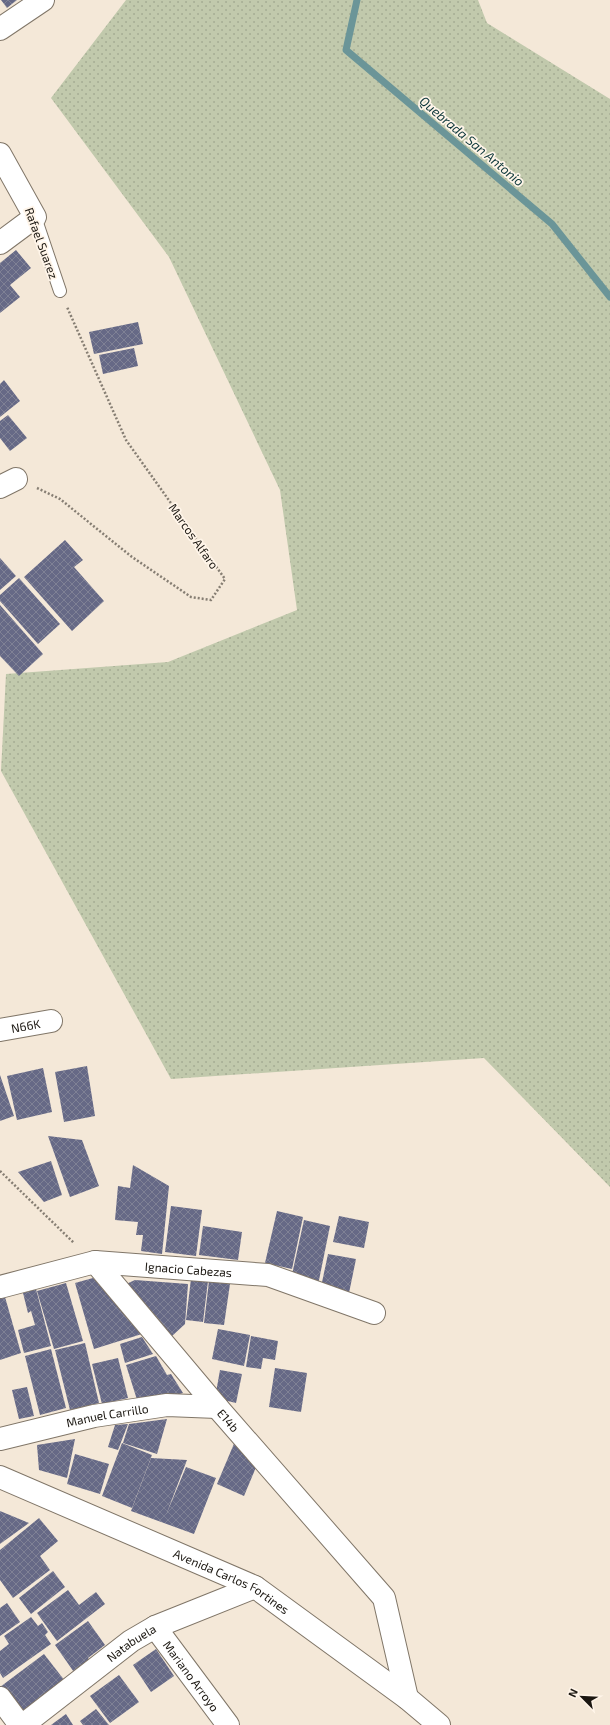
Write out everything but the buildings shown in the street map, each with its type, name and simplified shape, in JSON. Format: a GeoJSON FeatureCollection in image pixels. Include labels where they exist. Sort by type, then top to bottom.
{"type":"FeatureCollection","features":[{"type":"Feature","properties":{"kind":"street"},"geometry":{"type":"LineString","coordinates":[[0,29],[43,0]]}},
{"type":"Feature","properties":{"kind":"street","name":"Rafael Suarez"},"geometry":{"type":"LineString","coordinates":[[0,154],[35,216]]}},
{"type":"Feature","properties":{"kind":"street"},"geometry":{"type":"LineString","coordinates":[[0,243],[35,216]]}},
{"type":"Feature","properties":{"kind":"street","name":"N66K"},"geometry":{"type":"LineString","coordinates":[[0,1030],[52,1020]]}},
{"type":"Feature","properties":{"kind":"street","name":"Ignacio Cabezas"},"geometry":{"type":"LineString","coordinates":[[0,1286],[95,1262],[268,1275],[374,1313]]}},
{"type":"Feature","properties":{"kind":"street","name":"E14b"},"geometry":{"type":"LineString","coordinates":[[95,1262],[217,1407],[384,1598],[407,1698]]}},
{"type":"Feature","properties":{"kind":"street","name":"Manuel Carrillo"},"geometry":{"type":"LineString","coordinates":[[0,1439],[94,1416],[167,1405],[217,1407]]}},
{"type":"Feature","properties":{"kind":"street","name":"Avenida Carlos Fortines"},"geometry":{"type":"LineString","coordinates":[[0,1477],[255,1587],[407,1698],[439,1725]]}},
{"type":"Feature","properties":{"kind":"street","name":"Natabuela"},"geometry":{"type":"LineString","coordinates":[[23,1725],[131,1641],[155,1627],[255,1587]]}},
{"type":"Feature","properties":{"kind":"street","name":"Mariano Arroyo"},"geometry":{"type":"LineString","coordinates":[[155,1627],[228,1725]]}},
{"type":"Feature","properties":{"kind":"street"},"geometry":{"type":"LineString","coordinates":[[0,1698],[20,1725]]}},
{"type":"Feature","properties":{"kind":"lane","name":"Rafael Suarez"},"geometry":{"type":"LineString","coordinates":[[35,216],[60,291]]}},
{"type":"Feature","properties":{"kind":"path","name":"Marcos Alfaro"},"geometry":{"type":"LineString","coordinates":[[8,483],[60,499],[132,558],[191,597],[211,600],[225,579],[126,440],[60,291]]}},
{"type":"Feature","properties":{"kind":"path"},"geometry":{"type":"LineString","coordinates":[[0,1171],[95,1262]]}},
{"type":"Feature","properties":{"kind":"green space"},"geometry":{"type":"Polygon","coordinates":[[[126,0],[478,0],[487,23],[610,99],[610,1187],[484,1058],[171,1079],[1,771],[6,674],[168,662],[297,610],[280,490],[169,257],[51,98],[126,0]]]}},
{"type":"Feature","properties":{"kind":"waterway","name":"Quebrada San Antonio"},"geometry":{"type":"LineString","coordinates":[[357,0],[346,50],[552,224],[610,297]]}}]}
